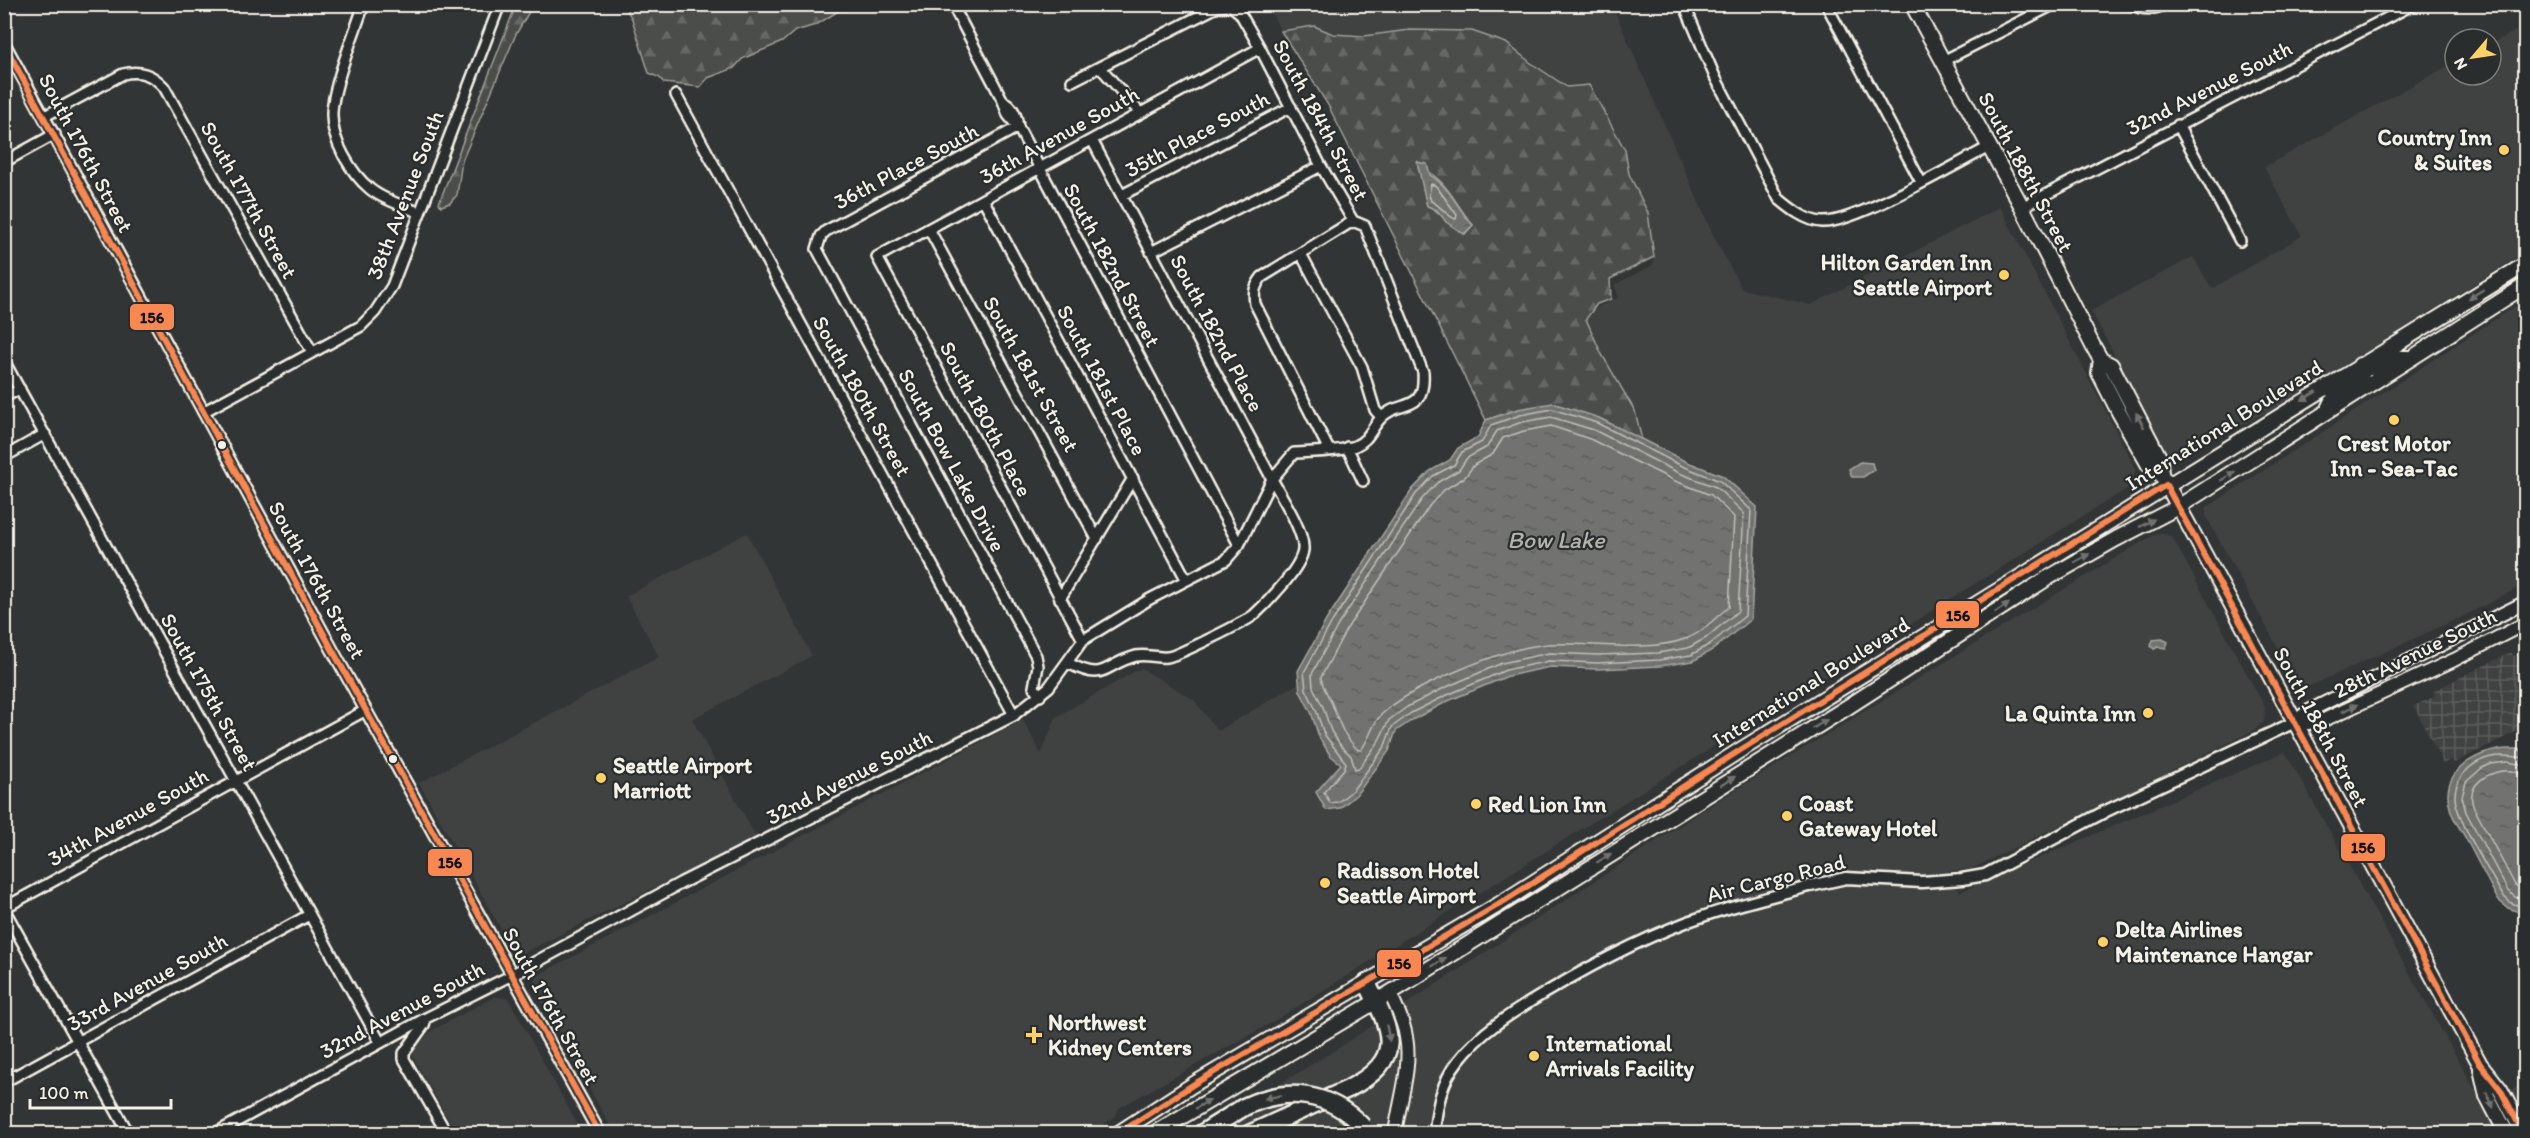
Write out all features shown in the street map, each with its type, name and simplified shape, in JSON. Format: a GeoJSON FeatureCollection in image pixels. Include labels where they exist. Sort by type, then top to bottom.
{"type":"FeatureCollection","features":[{"type":"Feature","properties":{"kind":"highway"},"geometry":{"type":"LineString","coordinates":[[1249,1134],[1348,1089],[1380,1065],[1388,1052],[1390,1038],[1383,997],[1374,979]]}},
{"type":"Feature","properties":{"kind":"highway"},"geometry":{"type":"LineString","coordinates":[[1201,1134],[1244,1107],[1278,1095],[1299,1094],[1313,1096],[1340,1107],[1366,1130]]}},
{"type":"Feature","properties":{"kind":"main road","name":"South 188th Street"},"geometry":{"type":"LineString","coordinates":[[1912,4],[2022,207],[2101,360],[2099,373],[2119,412],[2149,465],[2164,479],[2480,1064],[2500,1089],[2524,1134]]}},
{"type":"Feature","properties":{"kind":"main road","name":"International Boulevard"},"geometry":{"type":"LineString","coordinates":[[1117,1134],[1194,1084],[1498,905],[2164,479],[2360,365],[2526,264]]}},
{"type":"Feature","properties":{"kind":"main road","name":"International Boulevard"},"geometry":{"type":"LineString","coordinates":[[1153,1134],[1383,997],[1846,708],[2046,579],[2178,507],[2408,358],[2526,285]]}},
{"type":"Feature","properties":{"kind":"main road"},"geometry":{"type":"LineString","coordinates":[[2328,411],[2336,394],[2361,377],[2360,365],[2373,368],[2390,358],[2408,358]]}},
{"type":"Feature","properties":{"kind":"main road","name":"28th Avenue South"},"geometry":{"type":"LineString","coordinates":[[2295,722],[2307,712],[2526,602]]}},
{"type":"Feature","properties":{"kind":"main road","name":"28th Avenue South"},"geometry":{"type":"LineString","coordinates":[[2295,722],[2309,723],[2326,719],[2454,660],[2526,623]]}},
{"type":"Feature","properties":{"kind":"main road"},"geometry":{"type":"LineString","coordinates":[[1383,997],[1406,1034],[1408,1053],[1395,1134]]}},
{"type":"Feature","properties":{"kind":"main road","name":"South 188th Street"},"geometry":{"type":"LineString","coordinates":[[2480,1064],[2487,1096],[2507,1134]]}},
{"type":"Feature","properties":{"kind":"main road"},"geometry":{"type":"LineString","coordinates":[[1402,1134],[1403,1089]]}},
{"type":"Feature","properties":{"kind":"street"},"geometry":{"type":"LineString","coordinates":[[364,4],[334,100],[332,117],[336,135],[357,176],[371,191],[420,213]]}},
{"type":"Feature","properties":{"kind":"street","name":"38th Avenue South"},"geometry":{"type":"LineString","coordinates":[[203,412],[361,326],[375,312],[393,286],[500,4]]}},
{"type":"Feature","properties":{"kind":"street","name":"South 182nd Street"},"geometry":{"type":"LineString","coordinates":[[952,4],[1003,101],[1010,104],[1038,169],[1239,544]]}},
{"type":"Feature","properties":{"kind":"street"},"geometry":{"type":"LineString","coordinates":[[1684,4],[1715,77],[1779,198],[1795,212],[1822,222],[1853,216],[1989,147]]}},
{"type":"Feature","properties":{"kind":"street"},"geometry":{"type":"LineString","coordinates":[[1826,4],[1921,182]]}},
{"type":"Feature","properties":{"kind":"street"},"geometry":{"type":"LineString","coordinates":[[1943,61],[2055,4]]}},
{"type":"Feature","properties":{"kind":"street"},"geometry":{"type":"LineString","coordinates":[[2130,4],[2139,9],[2151,9],[2165,4]]}},
{"type":"Feature","properties":{"kind":"street","name":"32nd Avenue South"},"geometry":{"type":"LineString","coordinates":[[2022,207],[2414,4]]}},
{"type":"Feature","properties":{"kind":"street","name":"South 184th Street"},"geometry":{"type":"LineString","coordinates":[[1100,67],[1217,6],[1232,6],[1240,13],[1321,166],[1353,221],[1365,226],[1423,372],[1424,385]]}},
{"type":"Feature","properties":{"kind":"street","name":"South 176th Street"},"geometry":{"type":"LineString","coordinates":[[4,43],[203,412],[600,1134]]}},
{"type":"Feature","properties":{"kind":"street","name":"36th Avenue South"},"geometry":{"type":"LineString","coordinates":[[878,257],[1260,48]]}},
{"type":"Feature","properties":{"kind":"street"},"geometry":{"type":"LineString","coordinates":[[1072,81],[1100,67],[1140,113]]}},
{"type":"Feature","properties":{"kind":"street","name":"South 177th Street"},"geometry":{"type":"LineString","coordinates":[[45,116],[123,74],[146,73],[156,79],[164,87],[312,352]]}},
{"type":"Feature","properties":{"kind":"street","name":"South 180th Street"},"geometry":{"type":"LineString","coordinates":[[676,95],[1014,715]]}},
{"type":"Feature","properties":{"kind":"street","name":"35th Place South"},"geometry":{"type":"LineString","coordinates":[[1122,195],[1291,107]]}},
{"type":"Feature","properties":{"kind":"street"},"geometry":{"type":"LineString","coordinates":[[2178,125],[2240,241]]}},
{"type":"Feature","properties":{"kind":"street","name":"36th Place South"},"geometry":{"type":"LineString","coordinates":[[818,243],[826,231],[1018,127]]}},
{"type":"Feature","properties":{"kind":"street"},"geometry":{"type":"LineString","coordinates":[[4,162],[55,134]]}},
{"type":"Feature","properties":{"kind":"street","name":"South 182nd Place"},"geometry":{"type":"LineString","coordinates":[[1068,663],[1094,673],[1106,671],[1134,657],[1148,654],[1169,657],[1242,621],[1252,616],[1290,574],[1301,560],[1303,547],[1299,531],[1092,140]]}},
{"type":"Feature","properties":{"kind":"street"},"geometry":{"type":"LineString","coordinates":[[1151,252],[1321,166]]}},
{"type":"Feature","properties":{"kind":"street","name":"South 181st Place"},"geometry":{"type":"LineString","coordinates":[[983,200],[1186,579]]}},
{"type":"Feature","properties":{"kind":"street"},"geometry":{"type":"LineString","coordinates":[[1329,450],[1255,304],[1255,286],[1262,277],[1353,221]]}},
{"type":"Feature","properties":{"kind":"street","name":"South 181st Street"},"geometry":{"type":"LineString","coordinates":[[929,229],[1098,539]]}},
{"type":"Feature","properties":{"kind":"street","name":"South Bow Lake Drive"},"geometry":{"type":"LineString","coordinates":[[818,243],[817,249],[821,257],[1036,656],[1038,666],[1034,687],[1040,696]]}},
{"type":"Feature","properties":{"kind":"street"},"geometry":{"type":"LineString","coordinates":[[1301,254],[1362,367],[1375,410],[1381,417]]}},
{"type":"Feature","properties":{"kind":"street","name":"South 180th Place"},"geometry":{"type":"LineString","coordinates":[[878,257],[1083,640]]}},
{"type":"Feature","properties":{"kind":"street","name":"South 175th Street"},"geometry":{"type":"LineString","coordinates":[[4,361],[380,1042]]}},
{"type":"Feature","properties":{"kind":"street","name":"32nd Avenue South"},"geometry":{"type":"LineString","coordinates":[[214,1134],[380,1042],[512,975],[681,883],[1014,715],[1040,696],[1068,663],[1083,640],[1114,619],[1186,579],[1226,560],[1239,544],[1272,479],[1294,453],[1354,446],[1370,436],[1381,417],[1415,401],[1421,395],[1424,385]]}},
{"type":"Feature","properties":{"kind":"street"},"geometry":{"type":"LineString","coordinates":[[4,397],[20,388]]}},
{"type":"Feature","properties":{"kind":"street"},"geometry":{"type":"LineString","coordinates":[[4,457],[45,434]]}},
{"type":"Feature","properties":{"kind":"street"},"geometry":{"type":"LineString","coordinates":[[1347,447],[1363,481]]}},
{"type":"Feature","properties":{"kind":"street"},"geometry":{"type":"LineString","coordinates":[[1060,599],[1133,478]]}},
{"type":"Feature","properties":{"kind":"street","name":"34th Avenue South"},"geometry":{"type":"LineString","coordinates":[[4,908],[366,710]]}},
{"type":"Feature","properties":{"kind":"street","name":"Air Cargo Road"},"geometry":{"type":"LineString","coordinates":[[1434,1134],[1439,1101],[1449,1075],[1466,1051],[1496,1023],[1591,967],[1687,922],[1810,886],[1846,878],[1922,882],[1985,875],[2099,814],[2295,722]]}},
{"type":"Feature","properties":{"kind":"street"},"geometry":{"type":"LineString","coordinates":[[4,908],[129,1134]]}},
{"type":"Feature","properties":{"kind":"street","name":"33rd Avenue South"},"geometry":{"type":"LineString","coordinates":[[4,1082],[309,915]]}},
{"type":"Feature","properties":{"kind":"street"},"geometry":{"type":"LineString","coordinates":[[426,1018],[424,1025],[408,1047],[404,1059],[447,1134]]}},
{"type":"Feature","properties":{"kind":"shaded area"},"geometry":{"type":"Polygon","coordinates":[[[1267,5],[1612,5],[1714,237],[1742,289],[1811,305],[2000,207],[2132,462],[2135,469],[2133,485],[1274,1021],[1119,1108],[1115,1117],[1091,1133],[614,1133],[533,987],[536,976],[1023,720],[1041,754],[1056,717],[1141,668],[1194,700],[1218,731],[1299,683],[1300,691],[1311,712],[1319,737],[1330,755],[1341,765],[1316,792],[1356,795],[1389,751],[1396,731],[1448,701],[1508,676],[1550,667],[1660,666],[1693,661],[1751,619],[1723,476],[1642,440],[1578,317],[1619,297],[1614,285],[1653,265],[1648,213],[1629,174],[1625,150],[1567,87],[1506,43],[1472,31],[1409,30],[1364,36],[1333,34],[1314,26],[1281,31],[1267,5]]]}},
{"type":"Feature","properties":{"kind":"shaded area"},"geometry":{"type":"Polygon","coordinates":[[[2525,26],[2525,252],[2280,406],[2181,454],[2173,455],[2166,450],[2091,311],[2193,257],[2212,289],[2302,236],[2264,167],[2443,69],[2443,87],[2503,87],[2503,38],[2525,26]]]}},
{"type":"Feature","properties":{"kind":"shaded area"},"geometry":{"type":"Polygon","coordinates":[[[2525,300],[2525,584],[2466,615],[2301,690],[2206,516],[2206,508],[2525,300]]]}},
{"type":"Feature","properties":{"kind":"shaded area"},"geometry":{"type":"Polygon","coordinates":[[[747,533],[812,656],[692,719],[756,837],[519,955],[515,954],[419,783],[659,657],[626,596],[747,533]]]}},
{"type":"Feature","properties":{"kind":"shaded area"},"geometry":{"type":"Polygon","coordinates":[[[2161,533],[2172,537],[2265,707],[2264,722],[2252,731],[1971,869],[1948,871],[1960,892],[2285,752],[2483,1104],[2526,1082],[2525,1134],[1197,1134],[1337,1049],[1716,802],[2155,534],[2161,533]]]}},
{"type":"Feature","properties":{"kind":"shaded area"},"geometry":{"type":"Polygon","coordinates":[[[2525,650],[2525,727],[2454,763],[2452,759],[2443,764],[2414,706],[2435,696],[2433,691],[2511,652],[2514,656],[2525,650]]]}},
{"type":"Feature","properties":{"kind":"shaded area"},"geometry":{"type":"Polygon","coordinates":[[[494,997],[508,998],[582,1133],[456,1133],[411,1053],[431,1031],[494,997]]]}},
{"type":"Feature","properties":{"kind":"green space"},"geometry":{"type":"Polygon","coordinates":[[[516,5],[533,5],[516,34],[462,161],[457,195],[450,203],[441,206],[439,203],[516,5]]]}},
{"type":"Feature","properties":{"kind":"green space"},"geometry":{"type":"Polygon","coordinates":[[[624,5],[848,5],[816,25],[795,31],[782,42],[742,59],[734,68],[708,78],[700,87],[664,83],[660,78],[649,73],[632,19],[624,5]]]}},
{"type":"Feature","properties":{"kind":"green space"},"geometry":{"type":"Polygon","coordinates":[[[1314,26],[1333,34],[1364,36],[1409,30],[1472,31],[1506,43],[1567,87],[1589,85],[1625,150],[1629,174],[1648,213],[1654,257],[1610,279],[1611,299],[1597,304],[1586,319],[1601,353],[1635,411],[1642,440],[1599,418],[1518,409],[1486,420],[1328,105],[1281,31],[1314,26]],[[1418,162],[1427,205],[1465,234],[1473,225],[1445,186],[1418,162]]]}},
{"type":"Feature","properties":{"kind":"water"},"geometry":{"type":"Polygon","coordinates":[[[1417,162],[1427,164],[1430,175],[1448,191],[1473,225],[1464,234],[1446,222],[1437,210],[1427,206],[1417,162]]]}},
{"type":"Feature","properties":{"kind":"water","name":"Bow Lake"},"geometry":{"type":"Polygon","coordinates":[[[1553,403],[1599,418],[1685,461],[1723,476],[1757,507],[1751,619],[1714,649],[1693,661],[1660,666],[1598,669],[1550,667],[1508,676],[1448,701],[1396,731],[1389,751],[1356,795],[1340,808],[1326,810],[1316,792],[1341,764],[1330,755],[1319,737],[1311,712],[1300,691],[1298,671],[1327,619],[1412,490],[1430,471],[1450,460],[1458,448],[1478,437],[1486,420],[1518,409],[1553,403]]]}},
{"type":"Feature","properties":{"kind":"water"},"geometry":{"type":"Polygon","coordinates":[[[1860,462],[1872,463],[1874,470],[1863,477],[1852,477],[1849,469],[1860,462]]]}},
{"type":"Feature","properties":{"kind":"water"},"geometry":{"type":"Polygon","coordinates":[[[2162,639],[2168,642],[2166,648],[2154,649],[2151,646],[2153,640],[2162,639]]]}},
{"type":"Feature","properties":{"kind":"water"},"geometry":{"type":"Polygon","coordinates":[[[2517,749],[2525,753],[2525,914],[2508,908],[2498,900],[2452,815],[2448,795],[2455,774],[2463,766],[2483,754],[2517,749]]]}},
{"type":"Feature","properties":{"kind":"transit line","name":"156"},"geometry":{"type":"LineString","coordinates":[[4,44],[333,651],[600,1134]]}},
{"type":"Feature","properties":{"kind":"transit line","name":"156"},"geometry":{"type":"LineString","coordinates":[[1118,1134],[1194,1084],[1498,905],[1742,749],[2166,485],[2480,1064],[2500,1089],[2524,1134]]}},
{"type":"Feature","properties":{"kind":"place","name":"Country Inn & Suites"},"geometry":{"type":"Point","coordinates":[2504,150]}},
{"type":"Feature","properties":{"kind":"place","name":"Hilton Garden Inn Seattle Airport"},"geometry":{"type":"Point","coordinates":[2004,275]}},
{"type":"Feature","properties":{"kind":"place","name":"Crest Motor Inn - Sea-Tac"},"geometry":{"type":"Point","coordinates":[2394,420]}},
{"type":"Feature","properties":{"kind":"place","name":"La Quinta Inn"},"geometry":{"type":"Point","coordinates":[2148,713]}},
{"type":"Feature","properties":{"kind":"place","name":"Seattle Airport Marriott"},"geometry":{"type":"Point","coordinates":[601,778]}},
{"type":"Feature","properties":{"kind":"place","name":"Red Lion Inn"},"geometry":{"type":"Point","coordinates":[1476,804]}},
{"type":"Feature","properties":{"kind":"place","name":"Coast Gateway Hotel"},"geometry":{"type":"Point","coordinates":[1787,816]}},
{"type":"Feature","properties":{"kind":"place","name":"Radisson Hotel Seattle Airport"},"geometry":{"type":"Point","coordinates":[1325,883]}},
{"type":"Feature","properties":{"kind":"place","name":"Delta Airlines Maintenance Hangar"},"geometry":{"type":"Point","coordinates":[2103,942]}},
{"type":"Feature","properties":{"kind":"place","name":"Northwest Kidney Centers"},"geometry":{"type":"Point","coordinates":[1034,1035]}},
{"type":"Feature","properties":{"kind":"place","name":"International Arrivals Facility"},"geometry":{"type":"Point","coordinates":[1534,1056]}}]}
